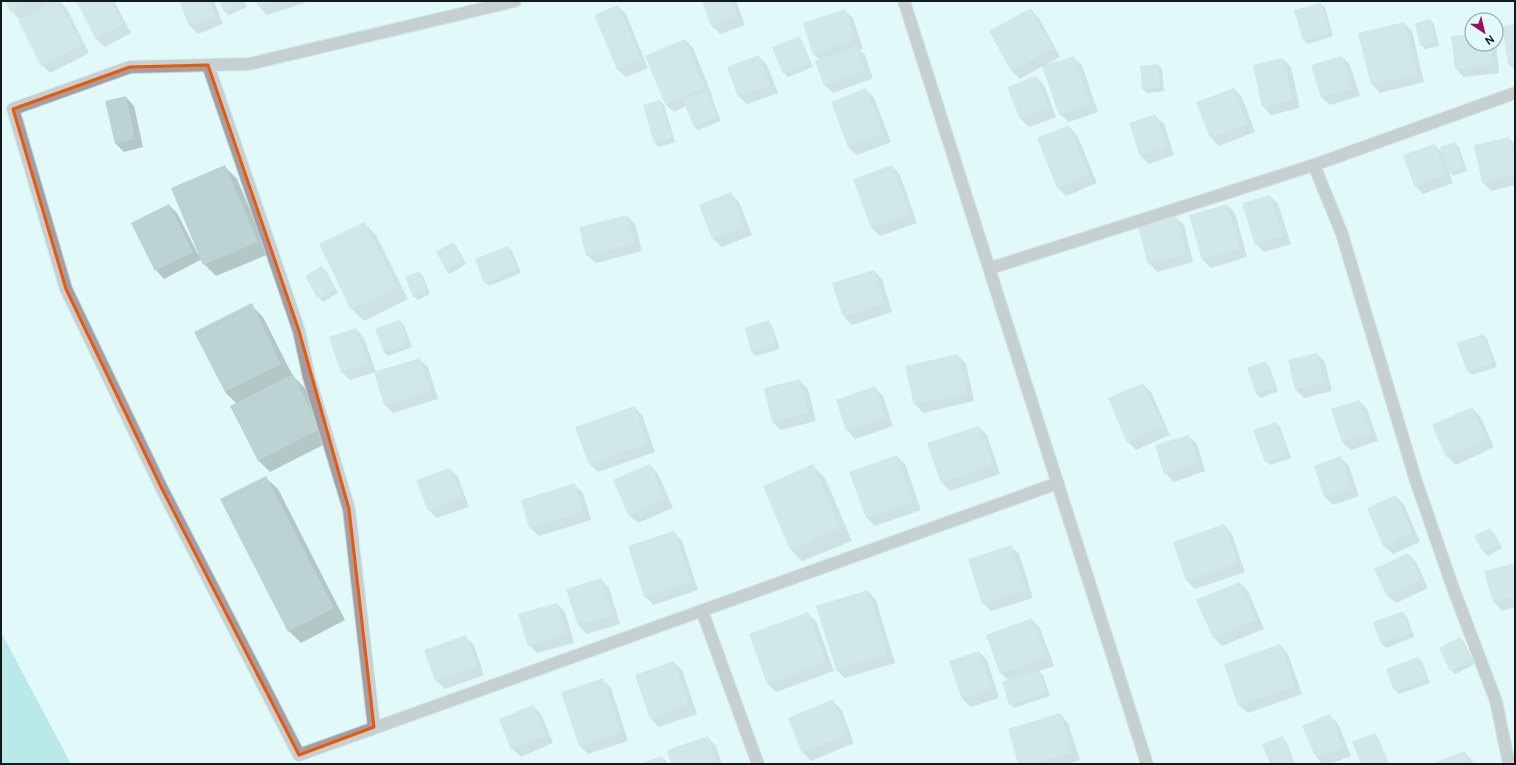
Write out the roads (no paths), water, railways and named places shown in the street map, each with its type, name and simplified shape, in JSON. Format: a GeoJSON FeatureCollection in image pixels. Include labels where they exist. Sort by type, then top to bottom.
{"type":"FeatureCollection","features":[{"type":"Feature","properties":{"kind":"street"},"geometry":{"type":"LineString","coordinates":[[515,1],[249,64],[130,67],[13,109],[66,289],[161,487],[301,759],[374,727],[1058,484]]}},
{"type":"Feature","properties":{"kind":"street"},"geometry":{"type":"LineString","coordinates":[[904,1],[991,268],[1058,484],[1148,764]]}},
{"type":"Feature","properties":{"kind":"street"},"geometry":{"type":"LineString","coordinates":[[208,65],[299,331],[309,377],[349,509],[374,727]]}},
{"type":"Feature","properties":{"kind":"street"},"geometry":{"type":"LineString","coordinates":[[991,268],[1314,165],[1515,93]]}},
{"type":"Feature","properties":{"kind":"street"},"geometry":{"type":"LineString","coordinates":[[1314,165],[1342,234],[1415,478],[1453,588],[1496,702],[1509,764]]}},
{"type":"Feature","properties":{"kind":"street"},"geometry":{"type":"LineString","coordinates":[[702,610],[758,764]]}},
{"type":"Feature","properties":{"kind":"water"},"geometry":{"type":"Polygon","coordinates":[[[1,632],[71,764],[1,764],[1,632]]]}}]}
